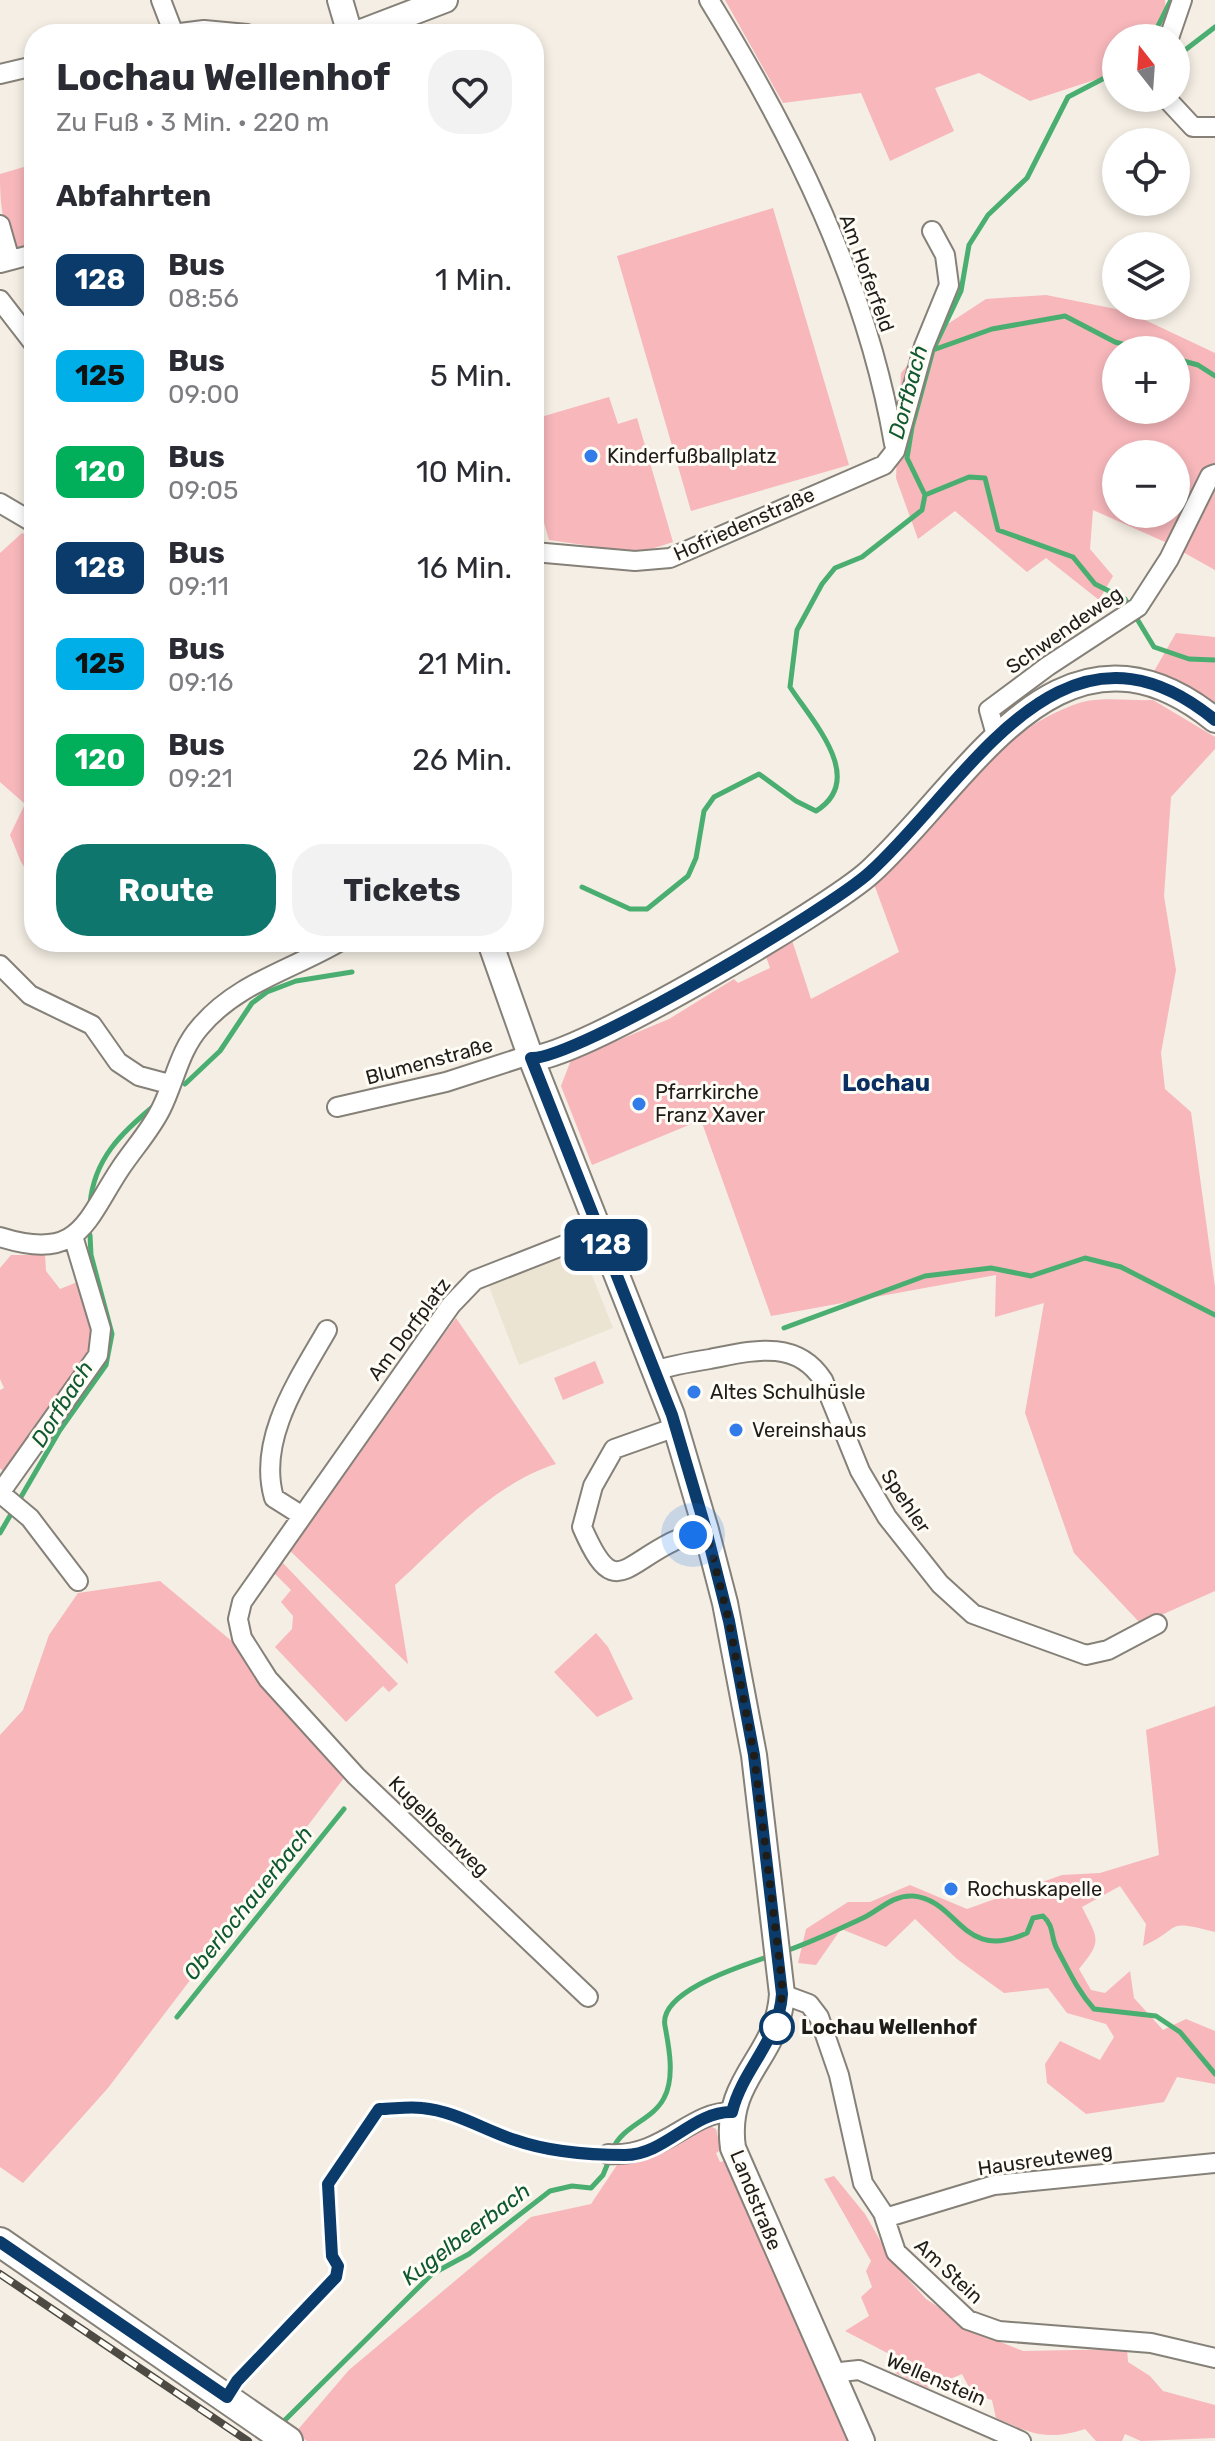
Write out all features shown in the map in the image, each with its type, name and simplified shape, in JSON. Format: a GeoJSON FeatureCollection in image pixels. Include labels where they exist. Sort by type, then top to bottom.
{"type":"FeatureCollection","features":[{"type":"Feature","properties":{"kind":"main road"},"geometry":{"type":"LineString","coordinates":[[340,0],[347,24]]}},
{"type":"Feature","properties":{"kind":"main road"},"geometry":{"type":"LineString","coordinates":[[382,24],[445,0]]}},
{"type":"Feature","properties":{"kind":"main road"},"geometry":{"type":"LineString","coordinates":[[531,1058],[555,1055],[613,1029],[842,894],[883,860],[996,735],[1031,707],[1065,690],[1101,680],[1132,677],[1149,680],[1186,698],[1215,720]]}},
{"type":"Feature","properties":{"kind":"main road","name":"Landstraße"},"geometry":{"type":"LineString","coordinates":[[494,952],[531,1058],[676,1427],[706,1530],[734,1649],[754,1755],[782,1994],[776,2031],[739,2088],[732,2112],[731,2136],[738,2162],[862,2441]]}},
{"type":"Feature","properties":{"kind":"main road"},"geometry":{"type":"LineString","coordinates":[[0,2242],[288,2441]]}},
{"type":"Feature","properties":{"kind":"street"},"geometry":{"type":"LineString","coordinates":[[161,0],[169,24]]}},
{"type":"Feature","properties":{"kind":"street","name":"Am Hoferfeld"},"geometry":{"type":"LineString","coordinates":[[709,0],[743,56],[811,183],[884,387],[895,451]]}},
{"type":"Feature","properties":{"kind":"street"},"geometry":{"type":"LineString","coordinates":[[1174,24],[1182,0]]}},
{"type":"Feature","properties":{"kind":"street"},"geometry":{"type":"LineString","coordinates":[[0,74],[24,68]]}},
{"type":"Feature","properties":{"kind":"street"},"geometry":{"type":"LineString","coordinates":[[1179,112],[1193,127],[1215,127]]}},
{"type":"Feature","properties":{"kind":"street"},"geometry":{"type":"LineString","coordinates":[[0,225],[5,261]]}},
{"type":"Feature","properties":{"kind":"street"},"geometry":{"type":"LineString","coordinates":[[895,451],[924,346],[949,285],[945,255],[932,231]]}},
{"type":"Feature","properties":{"kind":"street"},"geometry":{"type":"LineString","coordinates":[[0,300],[24,331]]}},
{"type":"Feature","properties":{"kind":"street","name":"Hofriedenstraße"},"geometry":{"type":"LineString","coordinates":[[544,553],[635,561],[670,558],[884,465],[895,451]]}},
{"type":"Feature","properties":{"kind":"street","name":"Schwendeweg"},"geometry":{"type":"LineString","coordinates":[[996,735],[989,710],[1133,611],[1169,559],[1210,476],[1215,474]]}},
{"type":"Feature","properties":{"kind":"street"},"geometry":{"type":"LineString","coordinates":[[0,503],[24,517]]}},
{"type":"Feature","properties":{"kind":"street"},"geometry":{"type":"LineString","coordinates":[[0,1237],[35,1243],[73,1236],[94,1217],[120,1170],[146,1137],[194,1035],[220,1006],[243,989],[319,952]]}},
{"type":"Feature","properties":{"kind":"street"},"geometry":{"type":"LineString","coordinates":[[0,965],[30,995],[92,1025],[118,1062],[139,1076],[169,1084]]}},
{"type":"Feature","properties":{"kind":"street","name":"Blumenstraße"},"geometry":{"type":"LineString","coordinates":[[337,1107],[446,1082],[523,1057],[531,1058]]}},
{"type":"Feature","properties":{"kind":"street","name":"Am Dorfplatz"},"geometry":{"type":"LineString","coordinates":[[268,1679],[256,1664],[238,1619],[242,1602],[445,1312],[475,1280],[600,1231]]}},
{"type":"Feature","properties":{"kind":"street"},"geometry":{"type":"LineString","coordinates":[[73,1236],[101,1329],[98,1355],[10,1501],[78,1581]]}},
{"type":"Feature","properties":{"kind":"street"},"geometry":{"type":"LineString","coordinates":[[301,1515],[274,1498],[269,1481],[269,1455],[301,1375],[327,1330]]}},
{"type":"Feature","properties":{"kind":"street","name":"Spehler"},"geometry":{"type":"LineString","coordinates":[[655,1371],[758,1350],[785,1351],[805,1359],[823,1380],[860,1471],[887,1517],[940,1584],[973,1614],[1086,1655],[1108,1650],[1157,1624]]}},
{"type":"Feature","properties":{"kind":"street"},"geometry":{"type":"LineString","coordinates":[[676,1427],[614,1449],[593,1486],[582,1527],[595,1553],[610,1571],[618,1573],[630,1570],[671,1543],[706,1530]]}},
{"type":"Feature","properties":{"kind":"street","name":"Kugelbeerweg"},"geometry":{"type":"LineString","coordinates":[[268,1679],[356,1776],[588,1997]]}},
{"type":"Feature","properties":{"kind":"street","name":"Am Stein"},"geometry":{"type":"LineString","coordinates":[[782,1994],[809,2004],[819,2017],[839,2075],[863,2183],[885,2218],[901,2259],[977,2325],[1037,2336],[1151,2343],[1215,2358]]}},
{"type":"Feature","properties":{"kind":"street"},"geometry":{"type":"LineString","coordinates":[[616,2154],[648,2150],[717,2114],[732,2112]]}},
{"type":"Feature","properties":{"kind":"street","name":"Hausreuteweg"},"geometry":{"type":"LineString","coordinates":[[885,2218],[994,2185],[1215,2163]]}},
{"type":"Feature","properties":{"kind":"street","name":"Wellenstein"},"geometry":{"type":"LineString","coordinates":[[831,2373],[859,2370],[1021,2441]]}},
{"type":"Feature","properties":{"kind":"shaded area"},"geometry":{"type":"Polygon","coordinates":[[[725,0],[1165,0],[1167,24],[1102,24],[1102,78],[1030,101],[979,73],[935,88],[954,131],[890,161],[861,93],[783,103],[725,0]]]}},
{"type":"Feature","properties":{"kind":"shaded area"},"geometry":{"type":"Polygon","coordinates":[[[24,167],[24,251],[10,238],[6,228],[1,206],[0,174],[24,167]]]}},
{"type":"Feature","properties":{"kind":"shaded area"},"geometry":{"type":"Polygon","coordinates":[[[773,208],[849,465],[691,511],[617,256],[773,208]]]}},
{"type":"Feature","properties":{"kind":"shaded area"},"geometry":{"type":"Polygon","coordinates":[[[1046,295],[1102,306],[1102,320],[1145,320],[1179,336],[1102,336],[1102,424],[1190,424],[1190,341],[1215,353],[1215,570],[1134,528],[1190,528],[1190,440],[1102,440],[1102,514],[1093,510],[1090,549],[1113,576],[1099,600],[1046,558],[1027,572],[955,511],[918,539],[896,478],[901,373],[934,333],[986,299],[1046,295]]]}},
{"type":"Feature","properties":{"kind":"shaded area","name":"Kinderfußballplatz"},"geometry":{"type":"Polygon","coordinates":[[[609,397],[618,424],[637,418],[673,542],[639,553],[549,540],[544,523],[544,416],[609,397]]]}},
{"type":"Feature","properties":{"kind":"shaded area"},"geometry":{"type":"Polygon","coordinates":[[[24,534],[24,803],[0,782],[0,553],[24,534]]]}},
{"type":"Feature","properties":{"kind":"shaded area"},"geometry":{"type":"Polygon","coordinates":[[[1176,633],[1215,637],[1215,720],[1149,680],[1176,633]]]}},
{"type":"Feature","properties":{"kind":"shaded area"},"geometry":{"type":"Polygon","coordinates":[[[1153,700],[1215,737],[1215,749],[1171,797],[1164,896],[1176,970],[1161,1053],[1165,1089],[1191,1112],[1215,1287],[1215,1591],[1141,1624],[1074,1553],[1025,1413],[1044,1303],[995,1317],[996,1275],[771,1316],[701,1120],[592,1165],[561,1086],[571,1060],[669,1019],[734,979],[738,983],[770,968],[764,951],[791,937],[811,999],[899,952],[874,884],[967,780],[1019,734],[1048,716],[1087,701],[1153,700]]]}},
{"type":"Feature","properties":{"kind":"shaded area"},"geometry":{"type":"Polygon","coordinates":[[[24,806],[24,867],[21,862],[10,835],[24,806]]]}},
{"type":"Feature","properties":{"kind":"shaded area"},"geometry":{"type":"Polygon","coordinates":[[[582,1250],[613,1328],[519,1365],[488,1284],[582,1250]]]}},
{"type":"Feature","properties":{"kind":"shaded area"},"geometry":{"type":"Polygon","coordinates":[[[11,1255],[45,1255],[46,1271],[60,1289],[80,1281],[93,1313],[96,1338],[78,1377],[4,1472],[0,1468],[0,1390],[4,1388],[0,1379],[0,1268],[11,1255]]]}},
{"type":"Feature","properties":{"kind":"shaded area"},"geometry":{"type":"Polygon","coordinates":[[[456,1318],[556,1464],[533,1473],[490,1499],[395,1585],[408,1664],[286,1547],[456,1318]]]}},
{"type":"Feature","properties":{"kind":"shaded area"},"geometry":{"type":"Polygon","coordinates":[[[595,1361],[604,1383],[563,1400],[554,1378],[595,1361]]]}},
{"type":"Feature","properties":{"kind":"shaded area"},"geometry":{"type":"Polygon","coordinates":[[[283,1563],[398,1684],[389,1692],[383,1686],[346,1722],[275,1647],[292,1629],[293,1616],[281,1602],[291,1590],[274,1573],[283,1563]]]}},
{"type":"Feature","properties":{"kind":"shaded area"},"geometry":{"type":"Polygon","coordinates":[[[160,1581],[234,1643],[259,1681],[344,1778],[108,2088],[23,2183],[0,2167],[0,1735],[23,1710],[49,1635],[78,1593],[160,1581]]]}},
{"type":"Feature","properties":{"kind":"shaded area"},"geometry":{"type":"Polygon","coordinates":[[[596,1633],[608,1647],[633,1699],[597,1717],[554,1672],[596,1633]]]}},
{"type":"Feature","properties":{"kind":"shaded area"},"geometry":{"type":"Polygon","coordinates":[[[1215,1706],[1215,1932],[1187,1926],[1174,1927],[1143,1946],[1146,1924],[1120,1886],[1082,1907],[1096,1939],[1092,1952],[1079,1969],[1091,1990],[1105,1993],[1130,1971],[1134,1998],[1163,2030],[1186,2019],[1215,2031],[1215,2084],[1177,2077],[1164,2102],[1086,2114],[1047,2083],[1045,2064],[1060,2041],[1100,2060],[1114,2037],[1106,2024],[1067,2013],[1048,1988],[1004,1993],[957,1959],[915,1919],[886,1947],[841,1929],[816,1965],[798,1963],[806,1929],[848,1902],[870,1902],[910,1885],[967,1909],[1062,1875],[1100,1873],[1159,1855],[1146,1730],[1215,1706]]]}},
{"type":"Feature","properties":{"kind":"shaded area"},"geometry":{"type":"Polygon","coordinates":[[[708,2125],[716,2129],[721,2150],[716,2153],[720,2162],[728,2160],[852,2441],[307,2441],[295,2433],[349,2370],[531,2217],[591,2204],[619,2162],[708,2125]]]}},
{"type":"Feature","properties":{"kind":"shaded area"},"geometry":{"type":"Polygon","coordinates":[[[834,2176],[865,2214],[892,2261],[926,2299],[978,2333],[1023,2351],[1127,2349],[1128,2362],[1150,2376],[1163,2391],[1215,2405],[1215,2438],[1141,2441],[1125,2434],[1122,2441],[1096,2441],[1085,2429],[1061,2435],[1040,2434],[996,2418],[992,2400],[973,2395],[962,2374],[928,2388],[895,2373],[895,2357],[845,2331],[869,2316],[861,2297],[872,2287],[866,2271],[871,2261],[824,2179],[834,2176]]]}},
{"type":"Feature","properties":{"kind":"waterway","name":"Dorfbach"},"geometry":{"type":"LineString","coordinates":[[1159,24],[1171,0]]}},
{"type":"Feature","properties":{"kind":"waterway"},"geometry":{"type":"LineString","coordinates":[[1190,46],[1215,27]]}},
{"type":"Feature","properties":{"kind":"waterway","name":"Dorfbach"},"geometry":{"type":"LineString","coordinates":[[582,887],[630,909],[647,909],[688,876],[696,858],[704,811],[714,797],[759,774],[796,801],[816,811],[831,798],[837,783],[836,766],[830,749],[790,687],[797,630],[822,584],[835,568],[862,557],[922,510],[925,495],[907,458],[912,427],[933,350],[961,291],[969,245],[988,215],[1027,178],[1068,97],[1102,79]]}},
{"type":"Feature","properties":{"kind":"waterway"},"geometry":{"type":"LineString","coordinates":[[933,350],[992,329],[1065,316],[1103,336]]}},
{"type":"Feature","properties":{"kind":"waterway"},"geometry":{"type":"LineString","coordinates":[[1190,363],[1215,376]]}},
{"type":"Feature","properties":{"kind":"waterway"},"geometry":{"type":"LineString","coordinates":[[925,495],[969,477],[985,478],[998,530],[1073,557],[1095,584],[1125,599],[1154,647],[1189,659],[1215,660]]}},
{"type":"Feature","properties":{"kind":"waterway","name":"Dorfbach"},"geometry":{"type":"LineString","coordinates":[[185,1084],[220,1051],[252,1003],[267,992],[296,981],[352,972]]}},
{"type":"Feature","properties":{"kind":"waterway","name":"Dorfbach"},"geometry":{"type":"LineString","coordinates":[[90,1204],[103,1160],[131,1126],[155,1105]]}},
{"type":"Feature","properties":{"kind":"waterway","name":"Dorfbach"},"geometry":{"type":"LineString","coordinates":[[0,1533],[60,1430],[106,1365],[112,1334],[91,1255],[90,1235]]}},
{"type":"Feature","properties":{"kind":"waterway","name":"Oberlochauerbach"},"geometry":{"type":"LineString","coordinates":[[784,1328],[925,1276],[991,1268],[1031,1276],[1085,1258],[1121,1267],[1215,1315]]}},
{"type":"Feature","properties":{"kind":"waterway","name":"Oberlochauerbach"},"geometry":{"type":"LineString","coordinates":[[177,2017],[344,1809]]}},
{"type":"Feature","properties":{"kind":"waterway","name":"Kugelbeerbach"},"geometry":{"type":"LineString","coordinates":[[783,1952],[833,1932],[892,1900],[906,1896],[928,1900],[974,1936],[988,1940],[1005,1940],[1027,1933],[1033,1918],[1043,1916],[1069,1973],[1094,2009],[1156,2016],[1180,2032],[1215,2074]]}},
{"type":"Feature","properties":{"kind":"waterway","name":"Kugelbeerbach"},"geometry":{"type":"LineString","coordinates":[[613,2149],[623,2134],[653,2112],[664,2098],[670,2062],[666,2013],[688,1991],[705,1981],[770,1956]]}},
{"type":"Feature","properties":{"kind":"waterway","name":"Kugelbeerbach"},"geometry":{"type":"LineString","coordinates":[[282,2423],[432,2274],[469,2254],[550,2191],[572,2186],[591,2188],[603,2175],[610,2158]]}},
{"type":"Feature","properties":{"kind":"railway"},"geometry":{"type":"LineString","coordinates":[[0,2274],[248,2441]]}},
{"type":"Feature","properties":{"kind":"bus line","name":"128"},"geometry":{"type":"LineString","coordinates":[[0,2242],[136,2338],[227,2397],[264,2351],[336,2277],[338,2266],[332,2256],[328,2184],[332,2173],[379,2109],[423,2108],[451,2115],[516,2141],[569,2152],[624,2155],[648,2150],[707,2118],[732,2112],[739,2088],[776,2031],[782,1994],[754,1755],[740,1675],[706,1530],[672,1415],[531,1058],[555,1055],[613,1029],[842,894],[883,860],[996,735],[1031,707],[1065,690],[1101,680],[1132,677],[1149,680],[1186,698],[1215,720]]}},
{"type":"Feature","properties":{"kind":"place","name":"Kinderfußballplatz"},"geometry":{"type":"Point","coordinates":[591,456]}},
{"type":"Feature","properties":{"kind":"place","name":"Pfarrkirche Franz Xaver"},"geometry":{"type":"Point","coordinates":[639,1104]}},
{"type":"Feature","properties":{"kind":"place","name":"Altes Schulhüsle"},"geometry":{"type":"Point","coordinates":[694,1392]}},
{"type":"Feature","properties":{"kind":"place","name":"Vereinshaus"},"geometry":{"type":"Point","coordinates":[736,1430]}},
{"type":"Feature","properties":{"kind":"place","name":"Rochuskapelle"},"geometry":{"type":"Point","coordinates":[951,1889]}},
{"type":"Feature","properties":{"kind":"place","name":"Lochau Wellenhof"},"geometry":{"type":"Point","coordinates":[777,2027]}},
{"type":"Feature","properties":{"kind":"district","name":"Lochau"},"geometry":{"type":"Point","coordinates":[886,1083]}},
{"type":"Feature","properties":{"kind":"route"},"geometry":{"type":"LineString","coordinates":[[693,1535],[706,1530],[729,1621],[754,1755],[782,1982],[781,2013],[776,2031],[777,2027]]}}]}
